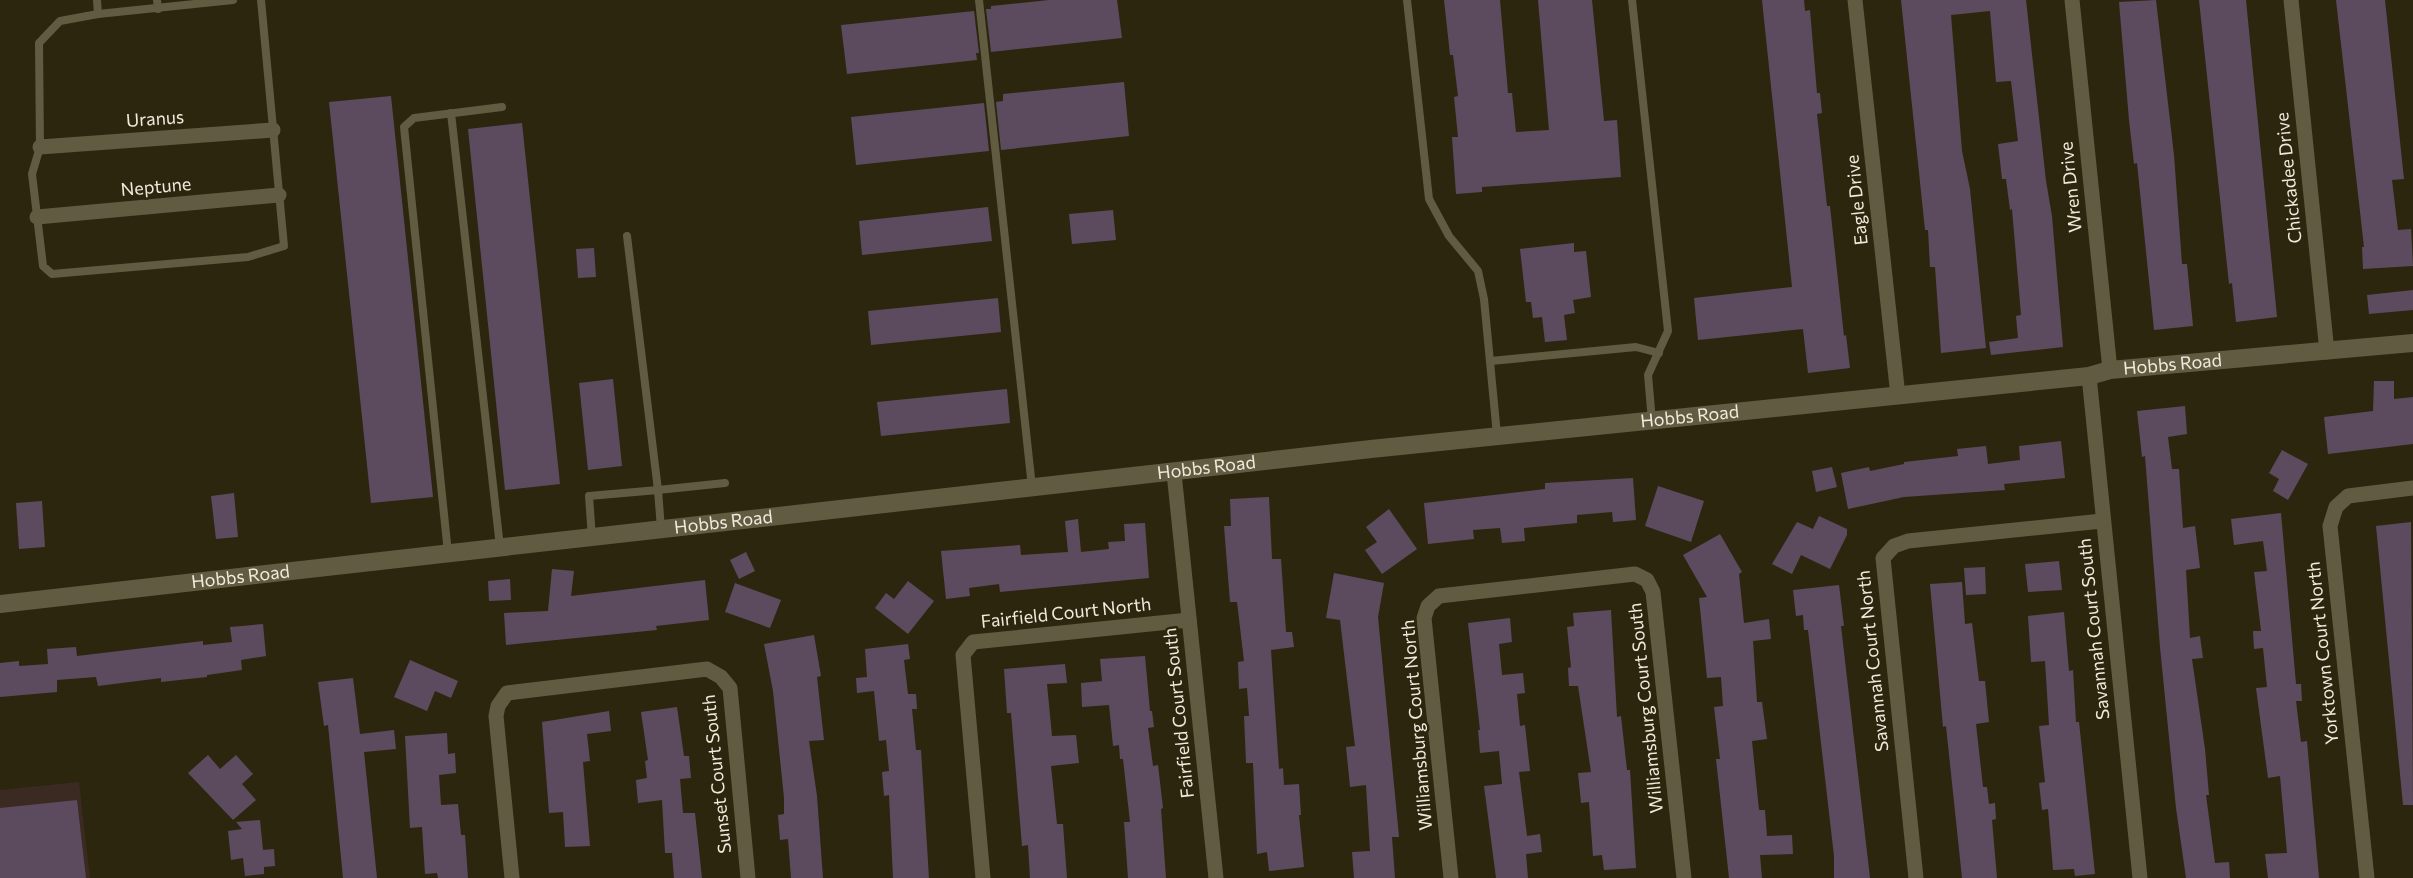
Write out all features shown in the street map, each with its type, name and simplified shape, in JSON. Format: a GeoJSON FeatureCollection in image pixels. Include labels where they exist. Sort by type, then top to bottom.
{"type":"FeatureCollection","features":[{"type":"Feature","properties":{"kind":"street","name":"Eagle Drive"},"geometry":{"type":"LineString","coordinates":[[1855,0],[1898,396]]}},
{"type":"Feature","properties":{"kind":"street","name":"Wren Drive"},"geometry":{"type":"LineString","coordinates":[[2072,0],[2110,370]]}},
{"type":"Feature","properties":{"kind":"street","name":"Chickadee Drive"},"geometry":{"type":"LineString","coordinates":[[2291,0],[2327,351]]}},
{"type":"Feature","properties":{"kind":"street","name":"Uranus"},"geometry":{"type":"LineString","coordinates":[[40,147],[273,130]]}},
{"type":"Feature","properties":{"kind":"street","name":"Neptune"},"geometry":{"type":"LineString","coordinates":[[37,217],[279,195]]}},
{"type":"Feature","properties":{"kind":"street","name":"Hobbs Road"},"geometry":{"type":"LineString","coordinates":[[0,604],[1497,437],[2089,376],[2110,370],[2413,343]]}},
{"type":"Feature","properties":{"kind":"street","name":"Savannah Court South"},"geometry":{"type":"LineString","coordinates":[[2089,376],[2140,878]]}},
{"type":"Feature","properties":{"kind":"street","name":"Fairfield Court South"},"geometry":{"type":"LineString","coordinates":[[1174,473],[1216,878]]}},
{"type":"Feature","properties":{"kind":"street","name":"Yorktown Court North"},"geometry":{"type":"LineString","coordinates":[[2367,878],[2330,526],[2336,507],[2348,496],[2413,488]]}},
{"type":"Feature","properties":{"kind":"street","name":"Savannah Court North"},"geometry":{"type":"LineString","coordinates":[[1916,878],[1883,558],[1894,546],[1908,541],[2102,521]]}},
{"type":"Feature","properties":{"kind":"street","name":"Williamsburg Court South"},"geometry":{"type":"LineString","coordinates":[[1532,585],[1635,574],[1647,580],[1653,592],[1684,878]]}},
{"type":"Feature","properties":{"kind":"street","name":"Williamsburg Court North"},"geometry":{"type":"LineString","coordinates":[[1451,878],[1424,618],[1428,606],[1439,596],[1532,585]]}},
{"type":"Feature","properties":{"kind":"street","name":"Fairfield Court North"},"geometry":{"type":"LineString","coordinates":[[982,878],[963,655],[973,642],[1189,620]]}},
{"type":"Feature","properties":{"kind":"street","name":"Sunset Court South"},"geometry":{"type":"LineString","coordinates":[[512,878],[496,716],[498,706],[507,693],[707,669],[722,676],[730,688],[748,878]]}},
{"type":"Feature","properties":{"kind":"lane"},"geometry":{"type":"LineString","coordinates":[[97,0],[98,14]]}},
{"type":"Feature","properties":{"kind":"lane"},"geometry":{"type":"LineString","coordinates":[[157,0],[158,9]]}},
{"type":"Feature","properties":{"kind":"lane"},"geometry":{"type":"LineString","coordinates":[[233,0],[98,14],[60,21],[39,43],[40,147],[32,174],[43,266],[52,274],[248,257],[284,246],[261,0]]}},
{"type":"Feature","properties":{"kind":"lane"},"geometry":{"type":"LineString","coordinates":[[979,0],[1032,489]]}},
{"type":"Feature","properties":{"kind":"lane"},"geometry":{"type":"LineString","coordinates":[[1407,0],[1429,199],[1449,236],[1478,271],[1491,361],[1497,437]]}},
{"type":"Feature","properties":{"kind":"lane"},"geometry":{"type":"LineString","coordinates":[[1632,0],[1668,331],[1648,375],[1652,421]]}},
{"type":"Feature","properties":{"kind":"lane"},"geometry":{"type":"LineString","coordinates":[[448,554],[404,127],[414,118],[502,107]]}},
{"type":"Feature","properties":{"kind":"lane"},"geometry":{"type":"LineString","coordinates":[[452,113],[500,548]]}},
{"type":"Feature","properties":{"kind":"lane"},"geometry":{"type":"LineString","coordinates":[[627,236],[662,530]]}},
{"type":"Feature","properties":{"kind":"lane"},"geometry":{"type":"LineString","coordinates":[[1491,361],[1636,347],[1659,353]]}},
{"type":"Feature","properties":{"kind":"lane"},"geometry":{"type":"LineString","coordinates":[[592,538],[589,496],[725,483]]}},
{"type":"Feature","properties":{"kind":"shaded area"},"geometry":{"type":"Polygon","coordinates":[[[79,782],[90,878],[0,878],[0,790],[79,782]]]}},
{"type":"Feature","properties":{"kind":"building"},"geometry":{"type":"Polygon","coordinates":[[[1049,0],[1117,0],[1122,38],[991,52],[986,9],[991,9],[991,6],[1049,0]]]}},
{"type":"Feature","properties":{"kind":"building"},"geometry":{"type":"Polygon","coordinates":[[[1444,0],[1500,0],[1508,93],[1512,93],[1516,132],[1549,130],[1538,0],[1592,0],[1604,121],[1617,120],[1621,177],[1482,187],[1482,192],[1456,194],[1452,137],[1458,137],[1454,97],[1458,96],[1453,55],[1450,55],[1444,0]]]}},
{"type":"Feature","properties":{"kind":"building"},"geometry":{"type":"Polygon","coordinates":[[[1762,0],[1804,0],[1805,11],[1810,10],[1817,93],[1820,93],[1822,113],[1817,114],[1827,206],[1830,206],[1844,336],[1846,335],[1850,368],[1808,373],[1803,329],[1698,340],[1694,298],[1792,287],[1762,0]]]}},
{"type":"Feature","properties":{"kind":"building"},"geometry":{"type":"Polygon","coordinates":[[[1901,0],[2026,0],[2052,216],[2063,347],[1991,355],[1989,342],[2018,338],[2016,316],[2021,315],[2012,209],[2010,210],[2006,179],[2002,179],[1998,144],[2018,141],[2011,81],[1996,82],[1990,11],[1951,15],[1962,151],[1970,189],[1986,348],[1941,353],[1935,267],[1930,267],[1928,230],[1925,230],[1901,0]]]}},
{"type":"Feature","properties":{"kind":"building"},"geometry":{"type":"Polygon","coordinates":[[[2156,0],[2174,155],[2182,264],[2187,264],[2193,326],[2154,330],[2137,163],[2134,164],[2129,120],[2119,2],[2156,0]]]}},
{"type":"Feature","properties":{"kind":"building"},"geometry":{"type":"Polygon","coordinates":[[[2199,0],[2246,0],[2277,317],[2236,322],[2232,283],[2229,284],[2199,0]]]}},
{"type":"Feature","properties":{"kind":"building"},"geometry":{"type":"Polygon","coordinates":[[[2336,0],[2385,0],[2404,179],[2392,180],[2398,230],[2411,229],[2413,266],[2363,269],[2362,247],[2364,247],[2336,0]]]}},
{"type":"Feature","properties":{"kind":"building"},"geometry":{"type":"Polygon","coordinates":[[[974,11],[979,53],[976,53],[977,60],[847,74],[841,25],[974,11]]]}},
{"type":"Feature","properties":{"kind":"building"},"geometry":{"type":"Polygon","coordinates":[[[1124,82],[1129,136],[1001,150],[996,102],[1003,101],[1003,94],[1124,82]]]}},
{"type":"Feature","properties":{"kind":"building"},"geometry":{"type":"Polygon","coordinates":[[[391,96],[433,497],[371,503],[329,102],[391,96]]]}},
{"type":"Feature","properties":{"kind":"building"},"geometry":{"type":"Polygon","coordinates":[[[984,103],[989,151],[856,165],[851,117],[984,103]]]}},
{"type":"Feature","properties":{"kind":"building"},"geometry":{"type":"Polygon","coordinates":[[[522,123],[560,484],[505,490],[468,129],[522,123]]]}},
{"type":"Feature","properties":{"kind":"building"},"geometry":{"type":"Polygon","coordinates":[[[988,207],[992,241],[862,255],[859,221],[988,207]]]}},
{"type":"Feature","properties":{"kind":"building"},"geometry":{"type":"Polygon","coordinates":[[[1113,210],[1116,240],[1072,244],[1069,214],[1113,210]]]}},
{"type":"Feature","properties":{"kind":"building"},"geometry":{"type":"Polygon","coordinates":[[[1574,243],[1574,252],[1586,251],[1591,297],[1573,300],[1575,313],[1564,315],[1567,340],[1545,342],[1542,317],[1533,318],[1531,302],[1526,302],[1520,249],[1574,243]]]}},
{"type":"Feature","properties":{"kind":"building"},"geometry":{"type":"Polygon","coordinates":[[[594,248],[596,277],[578,278],[576,249],[594,248]]]}},
{"type":"Feature","properties":{"kind":"building"},"geometry":{"type":"Polygon","coordinates":[[[2413,290],[2413,310],[2369,314],[2367,295],[2413,290]]]}},
{"type":"Feature","properties":{"kind":"building"},"geometry":{"type":"Polygon","coordinates":[[[998,298],[1001,332],[871,345],[868,311],[998,298]]]}},
{"type":"Feature","properties":{"kind":"building"},"geometry":{"type":"Polygon","coordinates":[[[613,379],[622,466],[588,470],[579,383],[613,379]]]}},
{"type":"Feature","properties":{"kind":"building"},"geometry":{"type":"Polygon","coordinates":[[[2374,381],[2394,381],[2394,399],[2413,397],[2413,444],[2328,454],[2324,417],[2373,411],[2374,381]]]}},
{"type":"Feature","properties":{"kind":"building"},"geometry":{"type":"Polygon","coordinates":[[[1007,389],[1010,423],[881,436],[877,402],[1007,389]]]}},
{"type":"Feature","properties":{"kind":"building"},"geometry":{"type":"Polygon","coordinates":[[[2185,406],[2187,434],[2168,437],[2172,469],[2179,469],[2183,528],[2195,526],[2200,568],[2186,570],[2190,638],[2200,636],[2203,658],[2192,659],[2205,749],[2209,795],[2206,795],[2215,863],[2229,862],[2230,878],[2186,878],[2176,808],[2160,647],[2145,456],[2142,457],[2137,411],[2185,406]]]}},
{"type":"Feature","properties":{"kind":"building"},"geometry":{"type":"Polygon","coordinates":[[[2061,441],[2065,478],[2004,484],[2005,490],[1904,497],[1848,509],[1841,473],[1869,467],[1870,471],[1904,464],[1904,462],[1958,456],[1957,449],[1986,446],[1988,464],[2020,460],[2019,446],[2061,441]]]}},
{"type":"Feature","properties":{"kind":"building"},"geometry":{"type":"Polygon","coordinates":[[[2282,450],[2308,464],[2288,500],[2273,491],[2279,479],[2269,473],[2282,450]]]}},
{"type":"Feature","properties":{"kind":"building"},"geometry":{"type":"Polygon","coordinates":[[[1832,467],[1837,487],[1816,492],[1812,471],[1832,467]]]}},
{"type":"Feature","properties":{"kind":"building"},"geometry":{"type":"Polygon","coordinates":[[[1633,478],[1636,520],[1613,522],[1612,512],[1577,515],[1577,523],[1524,528],[1525,541],[1502,543],[1500,528],[1473,530],[1474,539],[1428,544],[1424,503],[1545,489],[1545,483],[1633,478]]]}},
{"type":"Feature","properties":{"kind":"building"},"geometry":{"type":"Polygon","coordinates":[[[1658,486],[1704,501],[1691,542],[1645,526],[1658,486]]]}},
{"type":"Feature","properties":{"kind":"building"},"geometry":{"type":"Polygon","coordinates":[[[234,493],[238,537],[216,539],[211,496],[234,493]]]}},
{"type":"Feature","properties":{"kind":"building"},"geometry":{"type":"Polygon","coordinates":[[[1269,497],[1272,559],[1281,559],[1286,632],[1292,632],[1294,647],[1271,650],[1279,769],[1283,768],[1284,785],[1299,784],[1301,815],[1299,815],[1304,867],[1269,871],[1267,852],[1257,854],[1253,763],[1246,763],[1244,716],[1249,716],[1247,688],[1239,689],[1238,662],[1244,661],[1237,602],[1230,602],[1224,526],[1231,526],[1230,499],[1269,497]]]}},
{"type":"Feature","properties":{"kind":"building"},"geometry":{"type":"Polygon","coordinates":[[[42,501],[45,547],[19,549],[16,503],[42,501]]]}},
{"type":"Feature","properties":{"kind":"building"},"geometry":{"type":"Polygon","coordinates":[[[1389,509],[1417,549],[1382,574],[1365,550],[1377,542],[1366,527],[1389,509]]]}},
{"type":"Feature","properties":{"kind":"building"},"geometry":{"type":"Polygon","coordinates":[[[2281,513],[2296,684],[2301,684],[2302,701],[2296,701],[2301,742],[2307,741],[2319,878],[2268,878],[2265,854],[2287,853],[2280,776],[2268,778],[2256,688],[2267,687],[2263,648],[2254,649],[2253,631],[2261,631],[2254,572],[2267,571],[2263,541],[2234,545],[2231,519],[2281,513]]]}},
{"type":"Feature","properties":{"kind":"building"},"geometry":{"type":"Polygon","coordinates":[[[1819,516],[1847,529],[1847,535],[1830,569],[1801,555],[1792,574],[1772,564],[1797,522],[1813,529],[1819,516]]]}},
{"type":"Feature","properties":{"kind":"building"},"geometry":{"type":"Polygon","coordinates":[[[1078,519],[1081,552],[1109,549],[1108,542],[1125,541],[1124,524],[1145,523],[1149,578],[1000,592],[999,584],[969,588],[970,596],[946,599],[941,551],[1020,545],[1021,555],[1068,552],[1065,521],[1078,519]]]}},
{"type":"Feature","properties":{"kind":"building"},"geometry":{"type":"Polygon","coordinates":[[[2411,522],[2413,805],[2403,805],[2376,526],[2411,522]]]}},
{"type":"Feature","properties":{"kind":"building"},"geometry":{"type":"Polygon","coordinates":[[[1720,534],[1742,572],[1739,574],[1744,623],[1769,619],[1771,639],[1753,641],[1757,702],[1762,702],[1767,739],[1752,741],[1759,810],[1765,810],[1767,836],[1792,835],[1793,854],[1760,855],[1762,878],[1729,878],[1716,759],[1720,759],[1714,707],[1723,706],[1721,677],[1707,678],[1699,598],[1707,597],[1683,555],[1720,534]]]}},
{"type":"Feature","properties":{"kind":"building"},"geometry":{"type":"Polygon","coordinates":[[[746,552],[755,571],[739,579],[730,560],[746,552]]]}},
{"type":"Feature","properties":{"kind":"building"},"geometry":{"type":"Polygon","coordinates":[[[2059,561],[2062,590],[2028,592],[2025,564],[2059,561]]]}},
{"type":"Feature","properties":{"kind":"building"},"geometry":{"type":"Polygon","coordinates":[[[1985,567],[1986,594],[1966,595],[1964,568],[1985,567]]]}},
{"type":"Feature","properties":{"kind":"building"},"geometry":{"type":"Polygon","coordinates":[[[552,569],[574,571],[571,596],[705,580],[709,620],[656,626],[657,630],[506,645],[504,613],[548,611],[552,569]]]}},
{"type":"Feature","properties":{"kind":"building"},"geometry":{"type":"Polygon","coordinates":[[[1334,573],[1384,583],[1378,617],[1399,837],[1392,837],[1395,878],[1354,878],[1352,852],[1370,851],[1366,785],[1350,787],[1346,747],[1355,746],[1340,620],[1326,618],[1334,573]]]}},
{"type":"Feature","properties":{"kind":"building"},"geometry":{"type":"Polygon","coordinates":[[[510,579],[511,600],[489,601],[488,581],[510,579]]]}},
{"type":"Feature","properties":{"kind":"building"},"geometry":{"type":"Polygon","coordinates":[[[908,581],[934,601],[908,634],[875,608],[886,593],[894,599],[908,581]]]}},
{"type":"Feature","properties":{"kind":"building"},"geometry":{"type":"Polygon","coordinates":[[[1962,582],[1965,624],[1972,623],[1979,681],[1985,681],[1989,722],[1976,724],[1983,787],[1987,787],[1989,804],[1995,803],[1996,819],[1992,820],[1997,878],[1962,878],[1946,726],[1943,727],[1930,584],[1962,582]]]}},
{"type":"Feature","properties":{"kind":"building"},"geometry":{"type":"Polygon","coordinates":[[[735,583],[781,600],[770,628],[725,612],[735,583]]]}},
{"type":"Feature","properties":{"kind":"building"},"geometry":{"type":"Polygon","coordinates":[[[1839,585],[1844,626],[1841,626],[1870,878],[1834,878],[1834,856],[1808,630],[1804,630],[1803,615],[1796,616],[1793,590],[1839,585]]]}},
{"type":"Feature","properties":{"kind":"building"},"geometry":{"type":"Polygon","coordinates":[[[1611,610],[1617,717],[1621,716],[1627,770],[1630,770],[1636,868],[1604,870],[1602,855],[1593,856],[1589,802],[1581,803],[1578,773],[1591,772],[1578,686],[1569,686],[1568,668],[1571,667],[1567,627],[1574,626],[1573,613],[1611,610]]]}},
{"type":"Feature","properties":{"kind":"building"},"geometry":{"type":"Polygon","coordinates":[[[2064,612],[2069,671],[2073,670],[2076,722],[2079,722],[2095,874],[2075,876],[2074,869],[2053,870],[2048,809],[2042,810],[2039,783],[2045,782],[2039,726],[2049,725],[2045,661],[2031,662],[2028,616],[2064,612]]]}},
{"type":"Feature","properties":{"kind":"building"},"geometry":{"type":"Polygon","coordinates":[[[1510,618],[1512,642],[1499,644],[1502,675],[1523,673],[1525,693],[1517,694],[1520,726],[1525,725],[1530,771],[1519,772],[1527,836],[1540,834],[1542,852],[1526,854],[1528,878],[1496,878],[1484,786],[1502,784],[1499,751],[1480,753],[1478,730],[1480,730],[1468,623],[1510,618]]]}},
{"type":"Feature","properties":{"kind":"building"},"geometry":{"type":"Polygon","coordinates":[[[263,624],[266,656],[241,660],[242,670],[207,675],[207,677],[161,682],[161,678],[98,686],[96,677],[57,680],[57,692],[0,697],[0,663],[19,661],[19,666],[48,664],[47,649],[76,647],[77,656],[203,641],[203,645],[232,642],[230,627],[263,624]]]}},
{"type":"Feature","properties":{"kind":"building"},"geometry":{"type":"Polygon","coordinates":[[[814,635],[821,676],[817,677],[824,740],[809,741],[817,796],[823,878],[791,878],[788,839],[780,840],[778,815],[784,814],[784,798],[773,691],[764,644],[814,635]]]}},
{"type":"Feature","properties":{"kind":"building"},"geometry":{"type":"Polygon","coordinates":[[[908,644],[910,659],[904,660],[908,694],[916,694],[917,709],[912,709],[916,750],[921,750],[929,878],[893,878],[889,795],[884,796],[882,772],[889,771],[886,740],[879,741],[874,691],[857,693],[856,678],[867,677],[865,649],[908,644]]]}},
{"type":"Feature","properties":{"kind":"building"},"geometry":{"type":"Polygon","coordinates":[[[1145,656],[1150,711],[1152,711],[1154,727],[1148,728],[1153,766],[1158,765],[1163,808],[1161,809],[1166,878],[1128,878],[1124,822],[1130,822],[1123,759],[1120,759],[1119,745],[1113,746],[1109,705],[1082,707],[1081,683],[1102,681],[1100,659],[1145,656]]]}},
{"type":"Feature","properties":{"kind":"building"},"geometry":{"type":"Polygon","coordinates":[[[410,660],[458,681],[451,698],[435,691],[427,711],[394,697],[410,660]]]}},
{"type":"Feature","properties":{"kind":"building"},"geometry":{"type":"Polygon","coordinates":[[[1065,664],[1067,683],[1047,684],[1052,736],[1076,735],[1079,763],[1051,766],[1057,824],[1063,824],[1067,878],[1030,878],[1028,845],[1022,846],[1011,713],[1007,713],[1004,669],[1065,664]]]}},
{"type":"Feature","properties":{"kind":"building"},"geometry":{"type":"Polygon","coordinates":[[[353,678],[360,734],[394,730],[396,749],[364,752],[377,878],[343,878],[328,725],[324,726],[318,682],[353,678]]]}},
{"type":"Feature","properties":{"kind":"building"},"geometry":{"type":"Polygon","coordinates":[[[677,707],[684,756],[689,756],[691,778],[680,779],[683,813],[695,813],[702,878],[674,878],[672,853],[665,853],[662,800],[638,803],[636,780],[647,778],[645,761],[648,760],[641,712],[677,707]]]}},
{"type":"Feature","properties":{"kind":"building"},"geometry":{"type":"Polygon","coordinates":[[[609,711],[611,731],[587,734],[590,761],[583,762],[590,846],[565,847],[563,812],[549,813],[542,722],[609,711]]]}},
{"type":"Feature","properties":{"kind":"building"},"geometry":{"type":"Polygon","coordinates":[[[447,733],[448,754],[455,753],[456,773],[439,775],[441,805],[458,804],[461,835],[465,835],[468,878],[438,878],[437,873],[425,874],[422,827],[410,828],[405,736],[447,733]]]}},
{"type":"Feature","properties":{"kind":"building"},"geometry":{"type":"Polygon","coordinates":[[[208,755],[220,769],[236,755],[253,774],[242,784],[256,800],[233,820],[188,773],[208,755]]]}},
{"type":"Feature","properties":{"kind":"building"},"geometry":{"type":"Polygon","coordinates":[[[77,800],[86,878],[0,878],[0,808],[77,800]]]}},
{"type":"Feature","properties":{"kind":"building"},"geometry":{"type":"Polygon","coordinates":[[[260,820],[263,850],[274,849],[275,866],[264,867],[264,874],[245,876],[243,858],[231,860],[228,831],[242,829],[236,822],[260,820]]]}}]}
